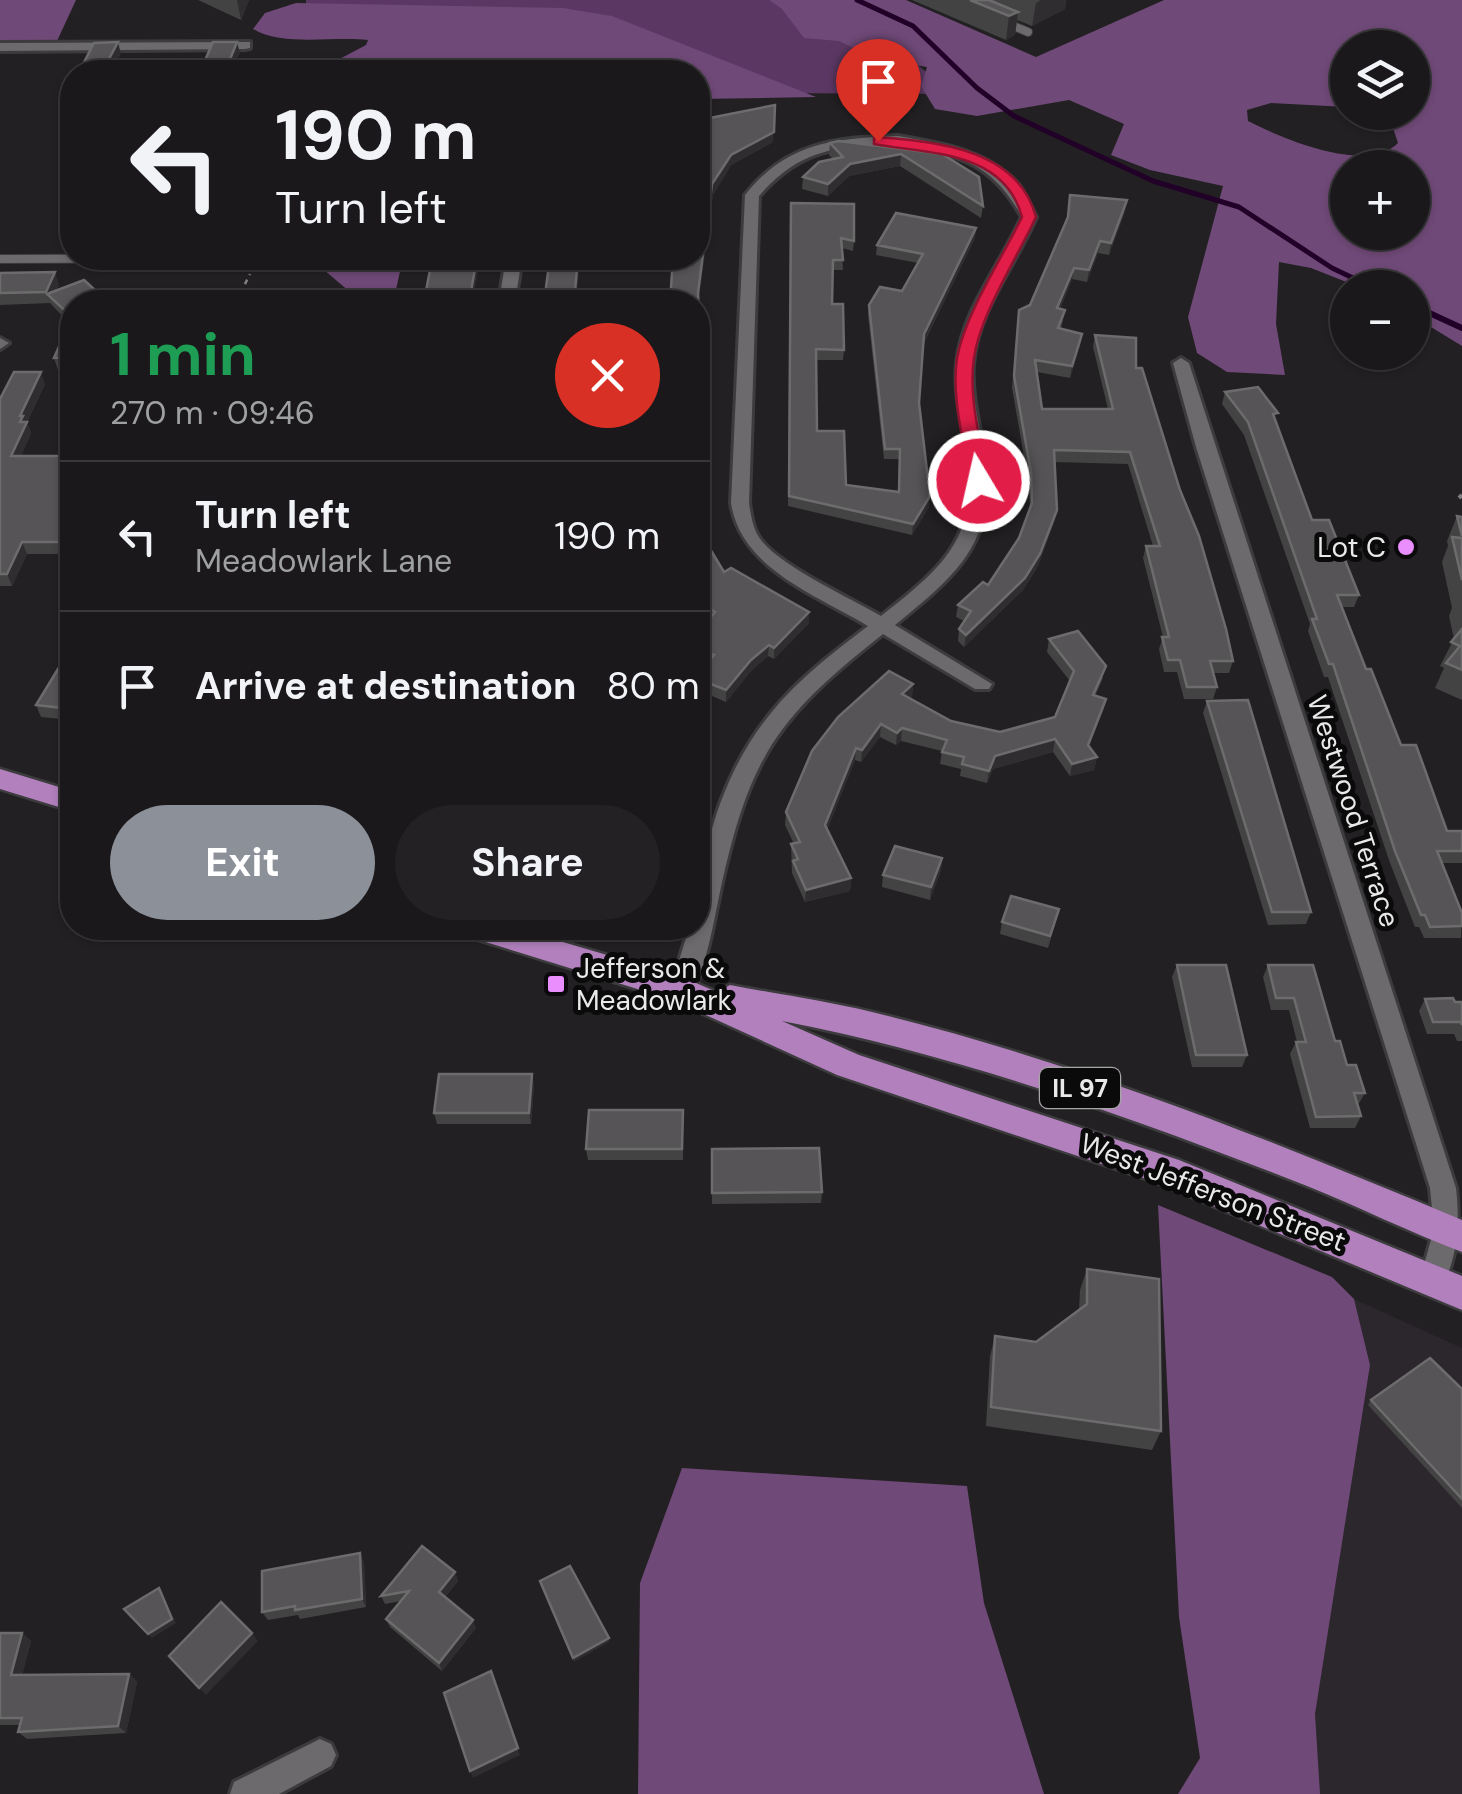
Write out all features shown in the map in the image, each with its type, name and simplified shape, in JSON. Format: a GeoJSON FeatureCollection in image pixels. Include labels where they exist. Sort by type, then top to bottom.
{"type":"FeatureCollection","features":[{"type":"Feature","properties":{"kind":"main road"},"geometry":{"type":"LineString","coordinates":[[0,779],[60,797]]}},
{"type":"Feature","properties":{"kind":"main road","name":"West Jefferson Street"},"geometry":{"type":"LineString","coordinates":[[551,940],[682,990],[850,1065],[1167,1171],[1448,1286]]}},
{"type":"Feature","properties":{"kind":"main road","name":"West Jefferson Street"},"geometry":{"type":"LineString","coordinates":[[682,990],[872,1024],[995,1061],[1151,1113],[1455,1232]]}},
{"type":"Feature","properties":{"kind":"street"},"geometry":{"type":"LineString","coordinates":[[0,47],[245,45]]}},
{"type":"Feature","properties":{"kind":"street"},"geometry":{"type":"LineString","coordinates":[[710,899],[732,802],[767,731],[798,698],[882,626],[946,572],[970,536],[979,508],[979,481],[966,398],[966,358],[975,330],[1029,217],[1024,196],[1012,181],[982,162],[929,145],[878,141],[836,145],[793,158],[768,173],[752,195],[740,502],[743,523],[756,545],[882,626],[982,684]]}},
{"type":"Feature","properties":{"kind":"street","name":"Westwood Terrace"},"geometry":{"type":"LineString","coordinates":[[1181,363],[1443,1188],[1455,1232],[1448,1286]]}},
{"type":"Feature","properties":{"kind":"street"},"geometry":{"type":"LineString","coordinates":[[682,990],[700,940]]}},
{"type":"Feature","properties":{"kind":"street"},"geometry":{"type":"LineString","coordinates":[[246,1794],[320,1755]]}},
{"type":"Feature","properties":{"kind":"lane"},"geometry":{"type":"LineString","coordinates":[[997,19],[1028,32]]}},
{"type":"Feature","properties":{"kind":"lane"},"geometry":{"type":"LineString","coordinates":[[0,259],[60,259]]}},
{"type":"Feature","properties":{"kind":"shaded area"},"geometry":{"type":"Polygon","coordinates":[[[0,0],[76,0],[57,41],[0,42],[0,0]]]}},
{"type":"Feature","properties":{"kind":"shaded area"},"geometry":{"type":"Polygon","coordinates":[[[306,0],[829,0],[852,9],[952,94],[767,93],[710,70],[710,60],[686,60],[568,12],[306,7],[306,0]]]}},
{"type":"Feature","properties":{"kind":"shaded area"},"geometry":{"type":"Polygon","coordinates":[[[769,0],[906,0],[1036,57],[1164,0],[1462,0],[1462,346],[1430,326],[1430,270],[1330,270],[1330,276],[1279,262],[1276,324],[1285,375],[1227,372],[1197,353],[1188,317],[1223,186],[1150,170],[1111,155],[1124,124],[1069,100],[977,116],[935,109],[921,86],[927,67],[876,59],[839,41],[804,38],[782,9],[769,0]],[[1330,30],[1330,106],[1271,103],[1247,110],[1248,121],[1330,152],[1330,250],[1430,250],[1430,150],[1387,150],[1398,143],[1394,130],[1430,130],[1430,30],[1330,30]]]}},
{"type":"Feature","properties":{"kind":"shaded area"},"geometry":{"type":"Polygon","coordinates":[[[296,3],[563,8],[612,16],[816,97],[710,99],[710,60],[338,60],[366,45],[368,40],[279,38],[253,29],[265,13],[296,3]]]}},
{"type":"Feature","properties":{"kind":"shaded area"},"geometry":{"type":"Polygon","coordinates":[[[324,270],[400,270],[396,290],[348,290],[324,270]]]}},
{"type":"Feature","properties":{"kind":"shaded area"},"geometry":{"type":"Polygon","coordinates":[[[1158,1205],[1332,1277],[1354,1299],[1370,1365],[1315,1714],[1320,1794],[1178,1794],[1200,1758],[1179,1617],[1158,1205]]]}},
{"type":"Feature","properties":{"kind":"shaded area"},"geometry":{"type":"Polygon","coordinates":[[[1354,1299],[1462,1348],[1462,1794],[1285,1794],[1324,1464],[1354,1299]]]}},
{"type":"Feature","properties":{"kind":"shaded area"},"geometry":{"type":"Polygon","coordinates":[[[682,1468],[967,1486],[984,1603],[1044,1794],[638,1794],[640,1583],[682,1468]]]}},
{"type":"Feature","properties":{"kind":"building"},"geometry":{"type":"Polygon","coordinates":[[[970,0],[989,0],[1018,12],[1009,16],[970,0]]]}},
{"type":"Feature","properties":{"kind":"building"},"geometry":{"type":"Polygon","coordinates":[[[118,42],[108,60],[85,60],[94,43],[118,42]]]}},
{"type":"Feature","properties":{"kind":"building"},"geometry":{"type":"Polygon","coordinates":[[[213,42],[237,42],[230,60],[205,60],[213,42]]]}},
{"type":"Feature","properties":{"kind":"building"},"geometry":{"type":"Polygon","coordinates":[[[775,105],[774,132],[731,155],[712,184],[710,200],[710,118],[775,105]]]}},
{"type":"Feature","properties":{"kind":"building"},"geometry":{"type":"Polygon","coordinates":[[[830,143],[942,154],[979,177],[983,206],[901,154],[850,164],[828,184],[803,177],[819,162],[843,157],[830,143]]]}},
{"type":"Feature","properties":{"kind":"building"},"geometry":{"type":"Polygon","coordinates":[[[1070,195],[1127,200],[1111,243],[1100,241],[1089,270],[1074,268],[1057,308],[1065,310],[1058,328],[1082,334],[1072,366],[1035,360],[1042,409],[1113,409],[1095,335],[1136,338],[1136,368],[1142,368],[1226,629],[1233,661],[1210,661],[1217,687],[1187,687],[1180,660],[1168,660],[1162,637],[1169,637],[1146,546],[1160,546],[1130,452],[1054,450],[1057,510],[1040,554],[1025,578],[966,635],[959,629],[971,611],[958,605],[983,582],[988,585],[1019,538],[1032,503],[1031,473],[1014,376],[1019,310],[1030,305],[1068,217],[1070,195]]]}},
{"type":"Feature","properties":{"kind":"building"},"geometry":{"type":"Polygon","coordinates":[[[791,203],[854,204],[854,241],[841,238],[843,260],[833,260],[832,304],[843,304],[844,350],[816,349],[817,431],[844,431],[846,485],[899,492],[900,449],[885,449],[869,305],[880,287],[902,291],[923,254],[877,245],[896,213],[976,228],[924,334],[919,403],[930,496],[913,524],[789,496],[791,203]]]}},
{"type":"Feature","properties":{"kind":"building"},"geometry":{"type":"Polygon","coordinates":[[[430,270],[475,270],[471,290],[426,290],[430,270]]]}},
{"type":"Feature","properties":{"kind":"building"},"geometry":{"type":"Polygon","coordinates":[[[548,270],[577,270],[575,290],[546,290],[548,270]]]}},
{"type":"Feature","properties":{"kind":"building"},"geometry":{"type":"Polygon","coordinates":[[[672,270],[701,270],[698,290],[671,290],[672,270]]]}},
{"type":"Feature","properties":{"kind":"building"},"geometry":{"type":"Polygon","coordinates":[[[55,272],[46,292],[0,293],[0,273],[55,272]]]}},
{"type":"Feature","properties":{"kind":"building"},"geometry":{"type":"Polygon","coordinates":[[[84,280],[95,290],[60,290],[60,306],[47,294],[84,280]]]}},
{"type":"Feature","properties":{"kind":"building"},"geometry":{"type":"Polygon","coordinates":[[[14,372],[41,372],[20,416],[20,422],[27,422],[11,456],[60,456],[60,542],[22,542],[7,574],[0,574],[0,399],[14,372]]]}},
{"type":"Feature","properties":{"kind":"building"},"geometry":{"type":"Polygon","coordinates":[[[1258,387],[1278,413],[1273,414],[1312,520],[1329,520],[1359,595],[1337,595],[1366,669],[1371,669],[1401,745],[1416,745],[1447,831],[1462,831],[1462,851],[1437,851],[1462,913],[1462,926],[1430,927],[1425,915],[1421,915],[1395,851],[1333,664],[1329,664],[1312,619],[1317,619],[1248,422],[1225,392],[1258,387]]]}},
{"type":"Feature","properties":{"kind":"building"},"geometry":{"type":"Polygon","coordinates":[[[1452,537],[1462,538],[1462,580],[1452,537]]]}},
{"type":"Feature","properties":{"kind":"building"},"geometry":{"type":"Polygon","coordinates":[[[710,549],[724,572],[731,568],[809,612],[774,648],[769,645],[751,660],[726,690],[710,684],[710,660],[714,655],[710,654],[710,618],[715,612],[710,609],[710,549]]]}},
{"type":"Feature","properties":{"kind":"building"},"geometry":{"type":"Polygon","coordinates":[[[1462,629],[1462,670],[1446,663],[1460,646],[1451,642],[1462,629]]]}},
{"type":"Feature","properties":{"kind":"building"},"geometry":{"type":"Polygon","coordinates":[[[1078,631],[1106,666],[1093,695],[1106,699],[1088,745],[1097,757],[1072,764],[1055,739],[995,756],[989,771],[962,764],[964,757],[942,752],[947,740],[902,728],[897,733],[881,724],[862,750],[856,748],[825,825],[851,878],[806,890],[793,861],[798,859],[791,844],[800,842],[786,812],[812,751],[838,717],[889,671],[913,684],[902,694],[951,721],[1000,732],[1055,717],[1074,671],[1049,639],[1078,631]]]}},
{"type":"Feature","properties":{"kind":"building"},"geometry":{"type":"Polygon","coordinates":[[[60,666],[60,708],[36,705],[60,666]]]}},
{"type":"Feature","properties":{"kind":"building"},"geometry":{"type":"Polygon","coordinates":[[[1248,700],[1311,912],[1272,912],[1207,701],[1248,700]]]}},
{"type":"Feature","properties":{"kind":"building"},"geometry":{"type":"Polygon","coordinates":[[[895,846],[942,858],[931,887],[883,875],[895,846]]]}},
{"type":"Feature","properties":{"kind":"building"},"geometry":{"type":"Polygon","coordinates":[[[1011,896],[1059,909],[1050,936],[1002,922],[1011,896]]]}},
{"type":"Feature","properties":{"kind":"building"},"geometry":{"type":"Polygon","coordinates":[[[1177,965],[1226,965],[1247,1055],[1196,1055],[1177,965]]]}},
{"type":"Feature","properties":{"kind":"building"},"geometry":{"type":"Polygon","coordinates":[[[1268,965],[1313,965],[1335,1041],[1340,1041],[1347,1065],[1356,1065],[1365,1093],[1354,1093],[1361,1116],[1316,1117],[1296,1042],[1306,1042],[1294,998],[1276,998],[1268,965]]]}},
{"type":"Feature","properties":{"kind":"building"},"geometry":{"type":"Polygon","coordinates":[[[1453,998],[1462,1002],[1462,1025],[1433,1022],[1425,999],[1453,998]]]}},
{"type":"Feature","properties":{"kind":"building"},"geometry":{"type":"Polygon","coordinates":[[[439,1074],[532,1074],[529,1113],[434,1113],[439,1074]]]}},
{"type":"Feature","properties":{"kind":"building"},"geometry":{"type":"Polygon","coordinates":[[[589,1110],[683,1110],[682,1149],[586,1149],[589,1110]]]}},
{"type":"Feature","properties":{"kind":"building"},"geometry":{"type":"Polygon","coordinates":[[[819,1148],[822,1192],[712,1193],[712,1149],[819,1148]]]}},
{"type":"Feature","properties":{"kind":"building"},"geometry":{"type":"Polygon","coordinates":[[[1087,1269],[1159,1279],[1161,1431],[991,1407],[995,1336],[1036,1342],[1087,1304],[1087,1269]]]}},
{"type":"Feature","properties":{"kind":"building"},"geometry":{"type":"Polygon","coordinates":[[[1430,1358],[1462,1389],[1462,1499],[1371,1400],[1430,1358]]]}},
{"type":"Feature","properties":{"kind":"building"},"geometry":{"type":"Polygon","coordinates":[[[422,1546],[455,1572],[439,1592],[473,1620],[439,1663],[386,1619],[409,1591],[381,1596],[422,1546]]]}},
{"type":"Feature","properties":{"kind":"building"},"geometry":{"type":"Polygon","coordinates":[[[360,1553],[362,1599],[262,1612],[262,1571],[360,1553]]]}},
{"type":"Feature","properties":{"kind":"building"},"geometry":{"type":"Polygon","coordinates":[[[570,1566],[609,1638],[573,1658],[540,1581],[570,1566]]]}},
{"type":"Feature","properties":{"kind":"building"},"geometry":{"type":"Polygon","coordinates":[[[159,1588],[172,1619],[148,1634],[124,1609],[159,1588]]]}},
{"type":"Feature","properties":{"kind":"building"},"geometry":{"type":"Polygon","coordinates":[[[221,1602],[252,1633],[199,1688],[169,1656],[221,1602]]]}},
{"type":"Feature","properties":{"kind":"building"},"geometry":{"type":"Polygon","coordinates":[[[0,1633],[22,1633],[11,1675],[129,1674],[118,1726],[18,1732],[22,1718],[0,1718],[0,1633]]]}},
{"type":"Feature","properties":{"kind":"building"},"geometry":{"type":"Polygon","coordinates":[[[491,1671],[518,1748],[470,1771],[444,1693],[491,1671]]]}},
{"type":"Feature","properties":{"kind":"waterway"},"geometry":{"type":"LineString","coordinates":[[857,0],[913,26],[977,88],[1014,116],[1153,181],[1239,207],[1336,270]]}},
{"type":"Feature","properties":{"kind":"waterway"},"geometry":{"type":"LineString","coordinates":[[1430,313],[1462,328]]}},
{"type":"Feature","properties":{"kind":"place","name":"Lot C"},"geometry":{"type":"Point","coordinates":[1406,547]}},
{"type":"Feature","properties":{"kind":"place","name":"Jefferson & Meadowlark"},"geometry":{"type":"Point","coordinates":[556,984]}},
{"type":"Feature","properties":{"kind":"route"},"geometry":{"type":"LineString","coordinates":[[878,141],[929,145],[960,153],[996,169],[1024,196],[1029,217],[975,330],[966,358],[964,382],[979,481]]}}]}
